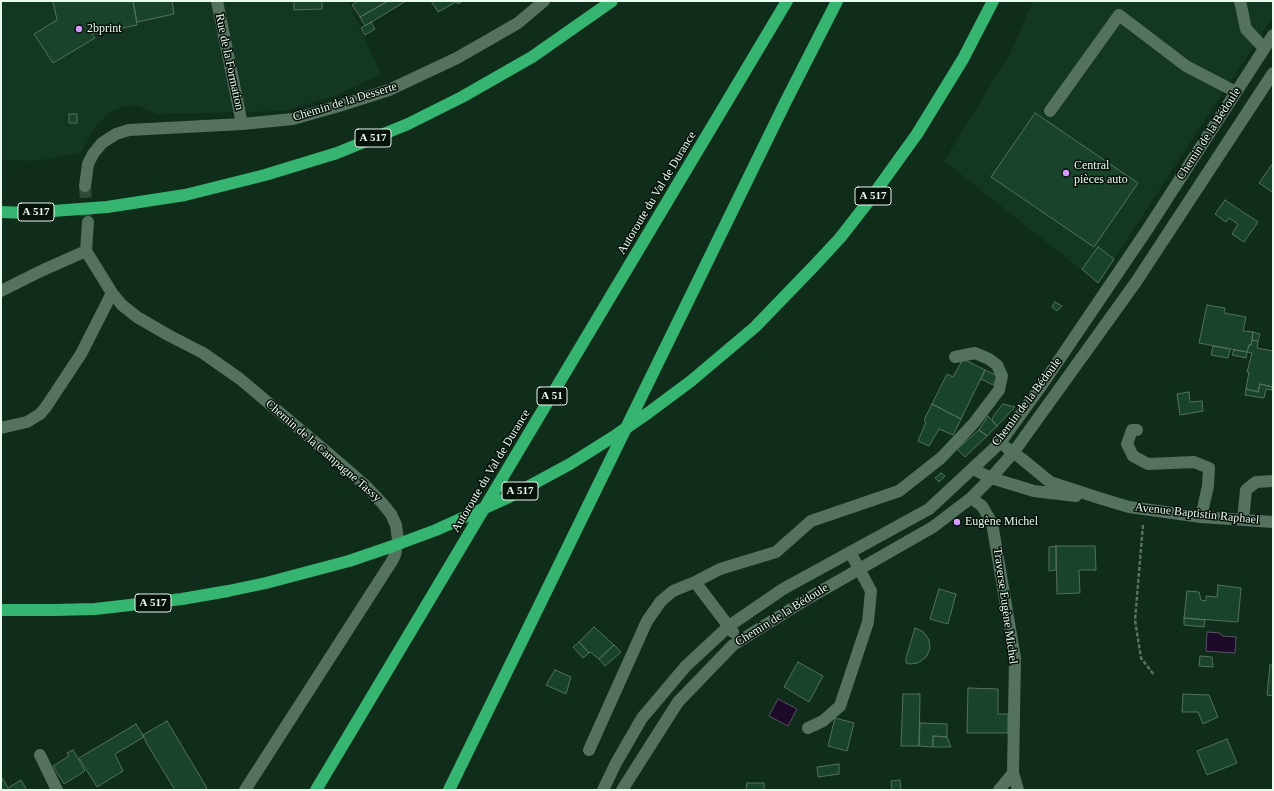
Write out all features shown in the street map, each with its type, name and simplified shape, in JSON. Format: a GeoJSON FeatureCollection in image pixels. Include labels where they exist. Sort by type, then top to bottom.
{"type":"FeatureCollection","features":[{"type":"Feature","properties":{"kind":"highway","name":"A 517"},"geometry":{"type":"LineString","coordinates":[[1,212],[26,213],[107,207],[192,193],[265,175],[344,150],[408,124],[462,97],[532,57],[612,1]]}},
{"type":"Feature","properties":{"kind":"highway","name":"Autoroute du Val de Durance"},"geometry":{"type":"LineString","coordinates":[[316,790],[787,1]]}},
{"type":"Feature","properties":{"kind":"highway"},"geometry":{"type":"LineString","coordinates":[[448,790],[666,349],[785,103],[837,1]]}},
{"type":"Feature","properties":{"kind":"highway","name":"A 517"},"geometry":{"type":"LineString","coordinates":[[1,610],[95,609],[228,591],[266,584],[349,561],[393,546],[509,497],[570,464],[616,435],[665,401],[715,361],[781,301],[840,238],[868,202],[921,128],[963,59],[993,1]]}},
{"type":"Feature","properties":{"kind":"street","name":"Rue de la Formation"},"geometry":{"type":"LineString","coordinates":[[217,1],[242,124]]}},
{"type":"Feature","properties":{"kind":"street","name":"Chemin de la Desserte"},"geometry":{"type":"LineString","coordinates":[[85,186],[88,164],[93,154],[102,143],[116,134],[129,130],[242,124],[292,119],[339,106],[389,90],[457,58],[518,23],[544,1]]}},
{"type":"Feature","properties":{"kind":"street"},"geometry":{"type":"LineString","coordinates":[[1240,1],[1246,29],[1264,48]]}},
{"type":"Feature","properties":{"kind":"street"},"geometry":{"type":"LineString","coordinates":[[1050,111],[1118,15],[1186,66],[1236,92]]}},
{"type":"Feature","properties":{"kind":"street","name":"Chemin de la Bédoule"},"geometry":{"type":"LineString","coordinates":[[603,790],[616,763],[642,718],[686,666],[729,626],[783,589],[929,509],[1000,443],[1042,385],[1143,237],[1273,35]]}},
{"type":"Feature","properties":{"kind":"street","name":"Chemin de la Bédoule"},"geometry":{"type":"LineString","coordinates":[[622,790],[678,702],[733,645],[807,599],[933,528],[971,498],[991,478],[1013,453],[1136,282],[1273,73]]}},
{"type":"Feature","properties":{"kind":"street"},"geometry":{"type":"LineString","coordinates":[[1,291],[86,251],[88,222]]}},
{"type":"Feature","properties":{"kind":"street","name":"Chemin de la Campagne Tassy"},"geometry":{"type":"LineString","coordinates":[[86,251],[112,293],[122,305],[137,317],[203,353],[240,379],[334,457],[366,486],[391,514],[396,525],[398,540],[392,562],[245,790]]}},
{"type":"Feature","properties":{"kind":"street"},"geometry":{"type":"LineString","coordinates":[[1,428],[27,422],[40,414],[46,407],[81,354],[112,293]]}},
{"type":"Feature","properties":{"kind":"street"},"geometry":{"type":"LineString","coordinates":[[589,750],[647,621],[661,601],[673,591],[720,569],[776,552],[812,521],[899,491],[941,458],[974,423],[999,390],[1002,376],[997,365],[989,359],[975,353],[956,357]]}},
{"type":"Feature","properties":{"kind":"street"},"geometry":{"type":"LineString","coordinates":[[1137,430],[1132,430],[1127,444],[1133,456],[1148,464],[1194,462],[1209,468],[1208,486],[1201,517]]}},
{"type":"Feature","properties":{"kind":"street","name":"Avenue Baptistin Raphael"},"geometry":{"type":"LineString","coordinates":[[1000,443],[1050,482],[1099,498],[1144,509],[1201,517],[1273,522]]}},
{"type":"Feature","properties":{"kind":"street","name":"Avenue Baptistin Raphael"},"geometry":{"type":"LineString","coordinates":[[972,469],[991,478],[1034,491],[1099,498]]}},
{"type":"Feature","properties":{"kind":"street"},"geometry":{"type":"LineString","coordinates":[[1243,520],[1246,490],[1256,482],[1273,481]]}},
{"type":"Feature","properties":{"kind":"street","name":"Traverse Eugène Michel"},"geometry":{"type":"LineString","coordinates":[[971,498],[982,506],[992,523],[1015,658],[1013,773],[1018,790]]}},
{"type":"Feature","properties":{"kind":"street"},"geometry":{"type":"LineString","coordinates":[[808,728],[824,721],[840,706],[868,622],[871,591],[850,552]]}},
{"type":"Feature","properties":{"kind":"street"},"geometry":{"type":"LineString","coordinates":[[695,582],[740,640]]}},
{"type":"Feature","properties":{"kind":"street"},"geometry":{"type":"LineString","coordinates":[[40,755],[57,790]]}},
{"type":"Feature","properties":{"kind":"street"},"geometry":{"type":"LineString","coordinates":[[999,790],[1013,773]]}},
{"type":"Feature","properties":{"kind":"path"},"geometry":{"type":"LineString","coordinates":[[1144,509],[1135,620],[1141,658],[1154,675]]}},
{"type":"Feature","properties":{"kind":"shaded area"},"geometry":{"type":"Polygon","coordinates":[[[1,1],[348,1],[381,74],[335,96],[283,111],[158,114],[137,106],[124,106],[111,112],[96,126],[81,153],[35,161],[1,160],[1,1]]]}},
{"type":"Feature","properties":{"kind":"shaded area"},"geometry":{"type":"Polygon","coordinates":[[[1033,1],[1273,1],[1273,17],[1098,283],[944,161],[1011,52],[1033,1]]]}},
{"type":"Feature","properties":{"kind":"shaded area"},"geometry":{"type":"Polygon","coordinates":[[[1207,632],[1220,633],[1222,636],[1236,637],[1235,653],[1206,651],[1207,632]]]}},
{"type":"Feature","properties":{"kind":"shaded area"},"geometry":{"type":"Polygon","coordinates":[[[778,699],[797,709],[788,726],[769,716],[778,699]]]}},
{"type":"Feature","properties":{"kind":"building","name":"2bprint"},"geometry":{"type":"Polygon","coordinates":[[[53,1],[133,1],[137,25],[92,34],[95,38],[53,63],[34,34],[57,20],[53,1]]]}},
{"type":"Feature","properties":{"kind":"building"},"geometry":{"type":"Polygon","coordinates":[[[133,1],[172,1],[174,14],[137,22],[133,1]]]}},
{"type":"Feature","properties":{"kind":"building"},"geometry":{"type":"Polygon","coordinates":[[[294,1],[322,1],[322,9],[294,10],[294,1]]]}},
{"type":"Feature","properties":{"kind":"building"},"geometry":{"type":"Polygon","coordinates":[[[358,1],[388,1],[360,17],[352,5],[358,1]]]}},
{"type":"Feature","properties":{"kind":"building"},"geometry":{"type":"Polygon","coordinates":[[[388,1],[406,1],[365,26],[360,17],[388,1]]]}},
{"type":"Feature","properties":{"kind":"building"},"geometry":{"type":"Polygon","coordinates":[[[431,1],[463,1],[458,4],[456,2],[438,12],[431,1]]]}},
{"type":"Feature","properties":{"kind":"building"},"geometry":{"type":"Polygon","coordinates":[[[371,22],[375,29],[365,35],[361,28],[371,22]]]}},
{"type":"Feature","properties":{"kind":"building"},"geometry":{"type":"Polygon","coordinates":[[[1035,113],[1138,183],[1094,247],[991,177],[1035,113]]]}},
{"type":"Feature","properties":{"kind":"building"},"geometry":{"type":"Polygon","coordinates":[[[69,114],[77,114],[77,123],[69,123],[69,114]]]}},
{"type":"Feature","properties":{"kind":"building"},"geometry":{"type":"Polygon","coordinates":[[[1273,163],[1273,190],[1272,192],[1259,183],[1273,163]]]}},
{"type":"Feature","properties":{"kind":"building"},"geometry":{"type":"Polygon","coordinates":[[[1225,200],[1258,222],[1244,242],[1232,234],[1238,224],[1229,218],[1226,222],[1215,214],[1225,200]]]}},
{"type":"Feature","properties":{"kind":"building"},"geometry":{"type":"Polygon","coordinates":[[[1098,247],[1114,259],[1098,283],[1082,269],[1098,247]]]}},
{"type":"Feature","properties":{"kind":"building"},"geometry":{"type":"Polygon","coordinates":[[[1055,302],[1062,306],[1057,311],[1052,307],[1055,302]]]}},
{"type":"Feature","properties":{"kind":"building"},"geometry":{"type":"Polygon","coordinates":[[[1207,305],[1225,308],[1224,313],[1246,317],[1243,331],[1253,332],[1251,345],[1249,345],[1247,352],[1199,343],[1207,305]]]}},
{"type":"Feature","properties":{"kind":"building"},"geometry":{"type":"Polygon","coordinates":[[[1253,332],[1260,334],[1258,341],[1252,340],[1253,332]]]}},
{"type":"Feature","properties":{"kind":"building"},"geometry":{"type":"Polygon","coordinates":[[[1252,340],[1258,341],[1257,348],[1273,351],[1273,387],[1260,384],[1258,392],[1246,389],[1249,372],[1247,372],[1252,353],[1247,352],[1252,340]]]}},
{"type":"Feature","properties":{"kind":"building"},"geometry":{"type":"Polygon","coordinates":[[[1213,346],[1230,349],[1228,358],[1211,355],[1213,346]]]}},
{"type":"Feature","properties":{"kind":"building"},"geometry":{"type":"Polygon","coordinates":[[[1234,350],[1247,352],[1246,358],[1232,355],[1234,350]]]}},
{"type":"Feature","properties":{"kind":"building"},"geometry":{"type":"Polygon","coordinates":[[[963,359],[985,370],[961,419],[932,404],[947,374],[953,377],[963,359]]]}},
{"type":"Feature","properties":{"kind":"building"},"geometry":{"type":"Polygon","coordinates":[[[985,370],[998,376],[993,385],[981,379],[985,370]]]}},
{"type":"Feature","properties":{"kind":"building"},"geometry":{"type":"Polygon","coordinates":[[[1260,384],[1272,387],[1272,390],[1266,389],[1264,398],[1245,395],[1246,389],[1258,392],[1260,384]]]}},
{"type":"Feature","properties":{"kind":"building"},"geometry":{"type":"Polygon","coordinates":[[[1189,392],[1190,402],[1202,401],[1203,411],[1180,415],[1177,394],[1189,392]]]}},
{"type":"Feature","properties":{"kind":"building"},"geometry":{"type":"Polygon","coordinates":[[[932,404],[961,419],[953,435],[939,429],[929,446],[918,441],[926,422],[924,420],[932,404]]]}},
{"type":"Feature","properties":{"kind":"building"},"geometry":{"type":"Polygon","coordinates":[[[1003,404],[1015,407],[997,426],[992,420],[1003,404]]]}},
{"type":"Feature","properties":{"kind":"building"},"geometry":{"type":"Polygon","coordinates":[[[988,416],[997,426],[987,436],[979,430],[988,416]]]}},
{"type":"Feature","properties":{"kind":"building"},"geometry":{"type":"Polygon","coordinates":[[[979,430],[987,436],[965,457],[957,449],[979,430]]]}},
{"type":"Feature","properties":{"kind":"building"},"geometry":{"type":"Polygon","coordinates":[[[941,473],[945,476],[939,482],[935,478],[941,473]]]}},
{"type":"Feature","properties":{"kind":"building"},"geometry":{"type":"Polygon","coordinates":[[[1056,546],[1095,546],[1096,570],[1079,570],[1080,593],[1057,594],[1056,546]]]}},
{"type":"Feature","properties":{"kind":"building"},"geometry":{"type":"Polygon","coordinates":[[[1056,546],[1056,570],[1049,571],[1049,547],[1056,546]]]}},
{"type":"Feature","properties":{"kind":"building"},"geometry":{"type":"Polygon","coordinates":[[[1218,585],[1241,588],[1238,622],[1184,618],[1187,591],[1199,592],[1201,600],[1206,601],[1206,596],[1217,597],[1218,585]]]}},
{"type":"Feature","properties":{"kind":"building"},"geometry":{"type":"Polygon","coordinates":[[[939,589],[956,594],[948,624],[930,619],[939,589]]]}},
{"type":"Feature","properties":{"kind":"building"},"geometry":{"type":"Polygon","coordinates":[[[1184,618],[1205,620],[1204,627],[1184,625],[1184,618]]]}},
{"type":"Feature","properties":{"kind":"building"},"geometry":{"type":"Polygon","coordinates":[[[594,627],[614,645],[599,659],[590,652],[589,653],[579,642],[594,627]]]}},
{"type":"Feature","properties":{"kind":"building"},"geometry":{"type":"Polygon","coordinates":[[[915,628],[925,634],[929,640],[930,648],[927,656],[921,661],[910,664],[906,663],[906,658],[915,628]]]}},
{"type":"Feature","properties":{"kind":"building"},"geometry":{"type":"Polygon","coordinates":[[[579,642],[589,653],[583,658],[573,647],[579,642]]]}},
{"type":"Feature","properties":{"kind":"building"},"geometry":{"type":"Polygon","coordinates":[[[614,645],[621,652],[605,666],[599,659],[614,645]]]}},
{"type":"Feature","properties":{"kind":"building"},"geometry":{"type":"Polygon","coordinates":[[[1200,656],[1212,657],[1213,667],[1199,666],[1200,656]]]}},
{"type":"Feature","properties":{"kind":"building"},"geometry":{"type":"Polygon","coordinates":[[[798,662],[823,676],[809,702],[784,687],[798,662]]]}},
{"type":"Feature","properties":{"kind":"building"},"geometry":{"type":"Polygon","coordinates":[[[1270,665],[1273,665],[1273,696],[1267,695],[1270,665]]]}},
{"type":"Feature","properties":{"kind":"building"},"geometry":{"type":"Polygon","coordinates":[[[555,670],[571,677],[566,694],[546,685],[555,670]]]}},
{"type":"Feature","properties":{"kind":"building"},"geometry":{"type":"Polygon","coordinates":[[[968,688],[998,689],[998,714],[1008,714],[1008,733],[967,733],[968,688]]]}},
{"type":"Feature","properties":{"kind":"building"},"geometry":{"type":"Polygon","coordinates":[[[903,694],[920,694],[919,746],[901,746],[903,694]]]}},
{"type":"Feature","properties":{"kind":"building"},"geometry":{"type":"Polygon","coordinates":[[[1183,694],[1209,695],[1218,717],[1203,724],[1198,712],[1182,712],[1183,694]]]}},
{"type":"Feature","properties":{"kind":"building"},"geometry":{"type":"Polygon","coordinates":[[[835,718],[854,723],[847,751],[828,746],[835,718]]]}},
{"type":"Feature","properties":{"kind":"building"},"geometry":{"type":"Polygon","coordinates":[[[167,721],[207,788],[204,790],[175,790],[147,744],[143,735],[167,721]]]}},
{"type":"Feature","properties":{"kind":"building"},"geometry":{"type":"Polygon","coordinates":[[[920,723],[947,724],[947,737],[933,736],[933,747],[919,746],[920,723]]]}},
{"type":"Feature","properties":{"kind":"building"},"geometry":{"type":"Polygon","coordinates":[[[136,724],[144,737],[115,754],[123,771],[97,787],[79,758],[136,724]]]}},
{"type":"Feature","properties":{"kind":"building"},"geometry":{"type":"Polygon","coordinates":[[[933,736],[947,737],[951,747],[933,747],[933,736]]]}},
{"type":"Feature","properties":{"kind":"building"},"geometry":{"type":"Polygon","coordinates":[[[1227,739],[1237,763],[1207,775],[1197,751],[1227,739]]]}},
{"type":"Feature","properties":{"kind":"building"},"geometry":{"type":"Polygon","coordinates":[[[73,750],[85,771],[64,784],[53,766],[69,756],[67,753],[73,750]]]}},
{"type":"Feature","properties":{"kind":"building"},"geometry":{"type":"Polygon","coordinates":[[[839,764],[839,774],[818,777],[817,767],[839,764]]]}},
{"type":"Feature","properties":{"kind":"building"},"geometry":{"type":"Polygon","coordinates":[[[3,779],[8,788],[21,780],[27,790],[1,790],[1,780],[3,779]]]}},
{"type":"Feature","properties":{"kind":"building"},"geometry":{"type":"Polygon","coordinates":[[[900,780],[901,790],[892,790],[891,781],[900,780]]]}},
{"type":"Feature","properties":{"kind":"building"},"geometry":{"type":"Polygon","coordinates":[[[747,783],[764,783],[764,790],[746,790],[747,783]]]}},
{"type":"Feature","properties":{"kind":"tunnel"},"geometry":{"type":"LineString","coordinates":[[85,186],[87,219]]}},
{"type":"Feature","properties":{"kind":"place","name":"2bprint"},"geometry":{"type":"Point","coordinates":[79,29]}},
{"type":"Feature","properties":{"kind":"place","name":"Central pièces auto"},"geometry":{"type":"Point","coordinates":[1066,173]}},
{"type":"Feature","properties":{"kind":"place","name":"Eugène Michel"},"geometry":{"type":"Point","coordinates":[957,522]}}]}
